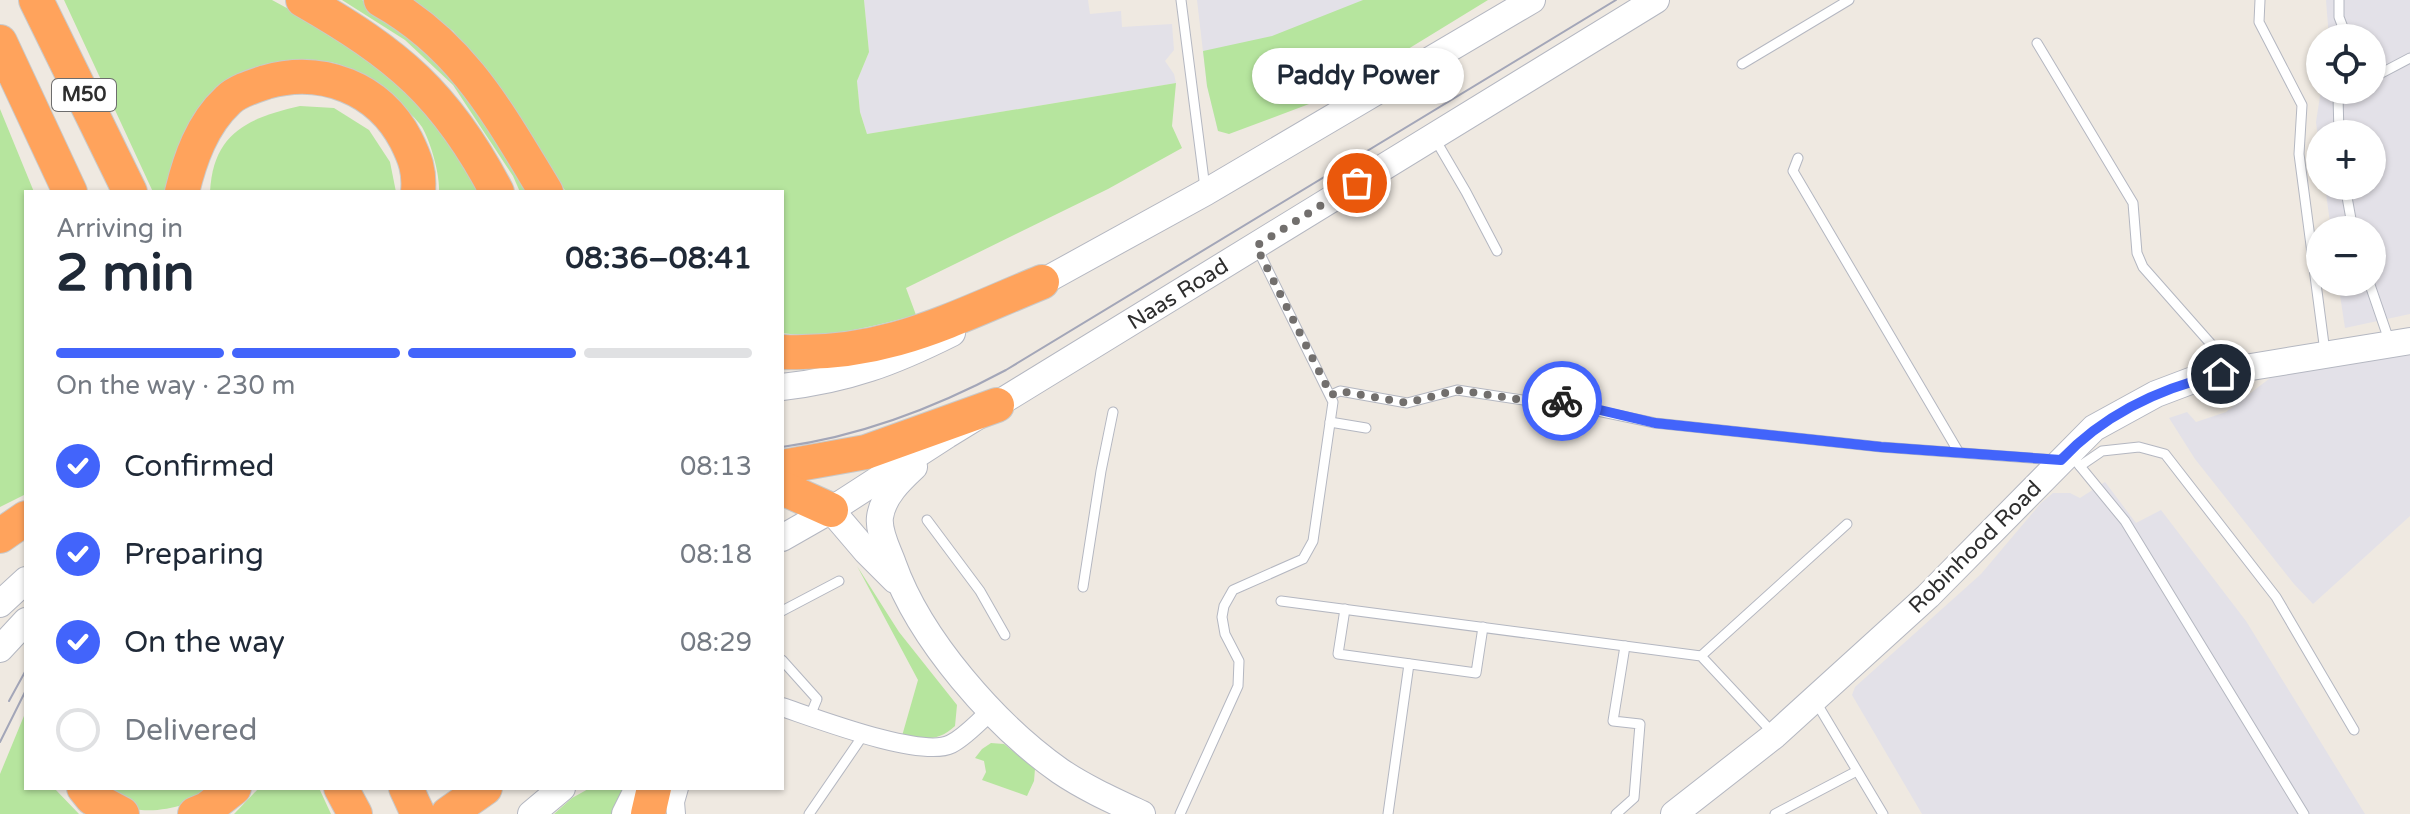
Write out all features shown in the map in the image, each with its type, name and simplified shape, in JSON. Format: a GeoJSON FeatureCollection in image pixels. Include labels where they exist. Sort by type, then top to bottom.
{"type":"FeatureCollection","features":[{"type":"Feature","properties":{"kind":"highway","name":"M50"},"geometry":{"type":"LineString","coordinates":[[36,0],[129,190]]}},
{"type":"Feature","properties":{"kind":"highway"},"geometry":{"type":"LineString","coordinates":[[303,0],[379,46],[409,71],[461,129],[496,190]]}},
{"type":"Feature","properties":{"kind":"highway"},"geometry":{"type":"LineString","coordinates":[[381,0],[406,14],[434,37],[477,81],[545,190]]}},
{"type":"Feature","properties":{"kind":"highway","name":"M50"},"geometry":{"type":"LineString","coordinates":[[0,42],[69,190]]}},
{"type":"Feature","properties":{"kind":"highway"},"geometry":{"type":"LineString","coordinates":[[0,51],[55,190]]}},
{"type":"Feature","properties":{"kind":"highway"},"geometry":{"type":"LineString","coordinates":[[182,190],[190,159],[204,132],[228,99],[256,85],[285,77],[316,77],[347,84],[372,98],[395,120],[420,174],[418,190]]}},
{"type":"Feature","properties":{"kind":"highway"},"geometry":{"type":"LineString","coordinates":[[784,352],[839,351],[907,338],[1042,282]]}},
{"type":"Feature","properties":{"kind":"highway"},"geometry":{"type":"LineString","coordinates":[[784,467],[866,452],[997,405]]}},
{"type":"Feature","properties":{"kind":"highway"},"geometry":{"type":"LineString","coordinates":[[784,489],[831,510]]}},
{"type":"Feature","properties":{"kind":"highway"},"geometry":{"type":"LineString","coordinates":[[0,534],[24,519]]}},
{"type":"Feature","properties":{"kind":"highway"},"geometry":{"type":"LineString","coordinates":[[86,790],[92,798],[122,814]]}},
{"type":"Feature","properties":{"kind":"highway"},"geometry":{"type":"LineString","coordinates":[[195,814],[207,809],[231,790]]}},
{"type":"Feature","properties":{"kind":"highway"},"geometry":{"type":"LineString","coordinates":[[342,790],[355,814]]}},
{"type":"Feature","properties":{"kind":"highway"},"geometry":{"type":"LineString","coordinates":[[407,790],[418,814]]}},
{"type":"Feature","properties":{"kind":"highway"},"geometry":{"type":"LineString","coordinates":[[648,814],[654,790]]}},
{"type":"Feature","properties":{"kind":"main road"},"geometry":{"type":"LineString","coordinates":[[784,387],[847,377],[903,358],[962,328],[1206,192],[1532,0]]}},
{"type":"Feature","properties":{"kind":"main road","name":"Naas Road"},"geometry":{"type":"LineString","coordinates":[[788,533],[831,510],[947,435],[1656,0]]}},
{"type":"Feature","properties":{"kind":"main road","name":"Robinhood Road"},"geometry":{"type":"LineString","coordinates":[[1674,814],[1775,735],[1928,596],[2070,459],[2094,428],[2125,409],[2181,385],[2221,374],[2400,343]]}},
{"type":"Feature","properties":{"kind":"main road"},"geometry":{"type":"LineString","coordinates":[[947,435],[893,487],[880,516],[882,533],[900,585],[936,643],[990,712],[1062,772],[1142,814]]}},
{"type":"Feature","properties":{"kind":"main road"},"geometry":{"type":"LineString","coordinates":[[831,510],[900,585]]}},
{"type":"Feature","properties":{"kind":"main road"},"geometry":{"type":"LineString","coordinates":[[788,533],[819,530],[866,551]]}},
{"type":"Feature","properties":{"kind":"main road"},"geometry":{"type":"LineString","coordinates":[[0,589],[24,572]]}},
{"type":"Feature","properties":{"kind":"main road"},"geometry":{"type":"LineString","coordinates":[[0,604],[24,582]]}},
{"type":"Feature","properties":{"kind":"main road"},"geometry":{"type":"LineString","coordinates":[[0,649],[24,623]]}},
{"type":"Feature","properties":{"kind":"main road"},"geometry":{"type":"LineString","coordinates":[[531,814],[560,790]]}},
{"type":"Feature","properties":{"kind":"main road"},"geometry":{"type":"LineString","coordinates":[[625,814],[637,790]]}},
{"type":"Feature","properties":{"kind":"street"},"geometry":{"type":"LineString","coordinates":[[784,708],[864,734],[927,748],[950,745],[990,712]]}},
{"type":"Feature","properties":{"kind":"street"},"geometry":{"type":"LineString","coordinates":[[676,814],[678,790]]}},
{"type":"Feature","properties":{"kind":"lane"},"geometry":{"type":"LineString","coordinates":[[1181,0],[1206,192]]}},
{"type":"Feature","properties":{"kind":"lane"},"geometry":{"type":"LineString","coordinates":[[1742,64],[1849,0]]}},
{"type":"Feature","properties":{"kind":"lane"},"geometry":{"type":"LineString","coordinates":[[2260,0],[2259,22],[2302,105],[2299,154],[2325,355]]}},
{"type":"Feature","properties":{"kind":"lane"},"geometry":{"type":"LineString","coordinates":[[2339,0],[2342,24]]}},
{"type":"Feature","properties":{"kind":"lane"},"geometry":{"type":"LineString","coordinates":[[2037,43],[2133,203],[2137,253],[2143,267],[2211,344],[2221,374]]}},
{"type":"Feature","properties":{"kind":"lane"},"geometry":{"type":"LineString","coordinates":[[2386,71],[2410,58]]}},
{"type":"Feature","properties":{"kind":"lane"},"geometry":{"type":"LineString","coordinates":[[1433,136],[1497,251]]}},
{"type":"Feature","properties":{"kind":"lane"},"geometry":{"type":"LineString","coordinates":[[1798,158],[1793,171],[1958,451]]}},
{"type":"Feature","properties":{"kind":"lane"},"geometry":{"type":"LineString","coordinates":[[1180,814],[1238,686],[1239,661],[1225,634],[1224,606],[1233,590],[1293,564],[1309,552],[1333,402],[1256,246]]}},
{"type":"Feature","properties":{"kind":"lane"},"geometry":{"type":"LineString","coordinates":[[2376,296],[2400,343]]}},
{"type":"Feature","properties":{"kind":"lane"},"geometry":{"type":"LineString","coordinates":[[1331,395],[1340,391],[1407,403],[1457,390],[1542,403],[1567,401],[1588,409],[1655,423],[1881,447],[2070,459],[2139,447],[2165,454],[2276,597],[2354,730]]}},
{"type":"Feature","properties":{"kind":"lane"},"geometry":{"type":"LineString","coordinates":[[1083,587],[1113,412]]}},
{"type":"Feature","properties":{"kind":"lane"},"geometry":{"type":"LineString","coordinates":[[1330,422],[1366,428]]}},
{"type":"Feature","properties":{"kind":"lane"},"geometry":{"type":"LineString","coordinates":[[2070,459],[2125,521],[2304,814]]}},
{"type":"Feature","properties":{"kind":"lane"},"geometry":{"type":"LineString","coordinates":[[927,520],[980,591],[1005,635]]}},
{"type":"Feature","properties":{"kind":"lane"},"geometry":{"type":"LineString","coordinates":[[1701,656],[1847,524]]}},
{"type":"Feature","properties":{"kind":"lane"},"geometry":{"type":"LineString","coordinates":[[784,610],[839,581]]}},
{"type":"Feature","properties":{"kind":"lane"},"geometry":{"type":"LineString","coordinates":[[1281,601],[1701,656],[1775,735]]}},
{"type":"Feature","properties":{"kind":"lane"},"geometry":{"type":"LineString","coordinates":[[1345,609],[1338,654],[1476,673],[1483,627]]}},
{"type":"Feature","properties":{"kind":"lane"},"geometry":{"type":"LineString","coordinates":[[1616,814],[1634,798],[1640,724],[1613,721],[1625,646]]}},
{"type":"Feature","properties":{"kind":"lane"},"geometry":{"type":"LineString","coordinates":[[784,662],[817,699],[810,716]]}},
{"type":"Feature","properties":{"kind":"lane"},"geometry":{"type":"LineString","coordinates":[[1388,814],[1409,664]]}},
{"type":"Feature","properties":{"kind":"lane"},"geometry":{"type":"LineString","coordinates":[[1814,699],[1855,772],[1883,814]]}},
{"type":"Feature","properties":{"kind":"lane"},"geometry":{"type":"LineString","coordinates":[[809,814],[864,734]]}},
{"type":"Feature","properties":{"kind":"lane"},"geometry":{"type":"LineString","coordinates":[[1775,814],[1855,772]]}},
{"type":"Feature","properties":{"kind":"shaded area"},"geometry":{"type":"Polygon","coordinates":[[[864,0],[1088,0],[1090,14],[1121,11],[1122,27],[1172,24],[1174,50],[1165,61],[1176,83],[867,134],[860,112],[857,81],[869,52],[864,0]]]}},
{"type":"Feature","properties":{"kind":"shaded area"},"geometry":{"type":"Polygon","coordinates":[[[1197,0],[1483,0],[1218,131],[1207,86],[1197,0]]]}},
{"type":"Feature","properties":{"kind":"shaded area"},"geometry":{"type":"Polygon","coordinates":[[[2326,0],[2410,0],[2410,314],[2345,328],[2340,296],[2386,296],[2386,216],[2329,216],[2327,200],[2386,200],[2386,120],[2316,120],[2319,104],[2386,104],[2386,24],[2328,24],[2326,0]]]}},
{"type":"Feature","properties":{"kind":"shaded area"},"geometry":{"type":"Polygon","coordinates":[[[2410,355],[2410,516],[2313,604],[2195,459],[2169,418],[2187,412],[2196,422],[2226,412],[2274,375],[2410,355]]]}},
{"type":"Feature","properties":{"kind":"shaded area"},"geometry":{"type":"Polygon","coordinates":[[[2105,482],[2136,523],[2161,510],[2246,621],[2365,814],[1922,814],[1852,695],[1855,687],[1981,574],[2053,493],[2070,493],[2080,498],[2105,482]]]}},
{"type":"Feature","properties":{"kind":"green space"},"geometry":{"type":"Polygon","coordinates":[[[64,0],[272,0],[342,38],[404,83],[484,190],[439,190],[432,150],[416,120],[396,101],[358,74],[338,64],[317,61],[253,71],[173,190],[152,190],[64,0]]]}},
{"type":"Feature","properties":{"kind":"green space"},"geometry":{"type":"Polygon","coordinates":[[[342,0],[362,0],[378,8],[454,69],[532,190],[519,190],[453,85],[405,40],[342,0]]]}},
{"type":"Feature","properties":{"kind":"green space"},"geometry":{"type":"Polygon","coordinates":[[[410,0],[864,0],[869,52],[857,81],[860,112],[867,134],[1176,83],[1172,126],[1182,148],[1108,189],[906,288],[916,315],[832,333],[784,333],[784,190],[565,190],[507,99],[453,31],[410,0]]]}},
{"type":"Feature","properties":{"kind":"green space"},"geometry":{"type":"Polygon","coordinates":[[[1363,0],[1488,0],[1333,95],[1229,134],[1218,131],[1207,86],[1203,51],[1272,36],[1363,0]]]}},
{"type":"Feature","properties":{"kind":"green space"},"geometry":{"type":"Polygon","coordinates":[[[300,106],[334,108],[369,130],[390,162],[396,190],[210,190],[218,155],[226,142],[237,131],[265,116],[300,106]]]}},
{"type":"Feature","properties":{"kind":"green space"},"geometry":{"type":"Polygon","coordinates":[[[0,109],[33,190],[24,190],[24,495],[0,507],[0,109]]]}},
{"type":"Feature","properties":{"kind":"green space"},"geometry":{"type":"Polygon","coordinates":[[[857,566],[899,632],[957,705],[955,726],[943,735],[924,738],[902,736],[918,680],[857,566]]]}},
{"type":"Feature","properties":{"kind":"green space"},"geometry":{"type":"Polygon","coordinates":[[[24,716],[24,790],[56,790],[79,814],[0,814],[0,774],[24,716]]]}},
{"type":"Feature","properties":{"kind":"green space"},"geometry":{"type":"Polygon","coordinates":[[[991,743],[1004,744],[1035,769],[1034,781],[1027,796],[982,780],[986,772],[984,761],[975,758],[991,743]]]}},
{"type":"Feature","properties":{"kind":"green space"},"geometry":{"type":"Polygon","coordinates":[[[99,790],[213,790],[177,806],[155,810],[129,807],[99,790]]]}},
{"type":"Feature","properties":{"kind":"green space"},"geometry":{"type":"Polygon","coordinates":[[[257,790],[320,790],[331,814],[234,814],[257,790]]]}},
{"type":"Feature","properties":{"kind":"green space"},"geometry":{"type":"Polygon","coordinates":[[[586,790],[625,790],[615,814],[554,814],[586,790]]]}},
{"type":"Feature","properties":{"kind":"tram line"},"geometry":{"type":"LineString","coordinates":[[784,447],[841,436],[897,419],[952,397],[1006,370],[1616,0]]}},
{"type":"Feature","properties":{"kind":"tram line"},"geometry":{"type":"LineString","coordinates":[[9,701],[24,674]]}},
{"type":"Feature","properties":{"kind":"tram line"},"geometry":{"type":"LineString","coordinates":[[0,742],[24,694]]}},
{"type":"Feature","properties":{"kind":"way so far"},"geometry":{"type":"LineString","coordinates":[[1357,183],[1256,246],[1331,395],[1340,391],[1407,403],[1457,390],[1542,403],[1562,401]]}},
{"type":"Feature","properties":{"kind":"place","name":"Paddy Power"},"geometry":{"type":"Point","coordinates":[1357,183]}},
{"type":"Feature","properties":{"kind":"route"},"geometry":{"type":"LineString","coordinates":[[1562,401],[1655,423],[1881,447],[2061,460],[2094,428],[2125,409],[2193,380],[2221,374]]}}]}
